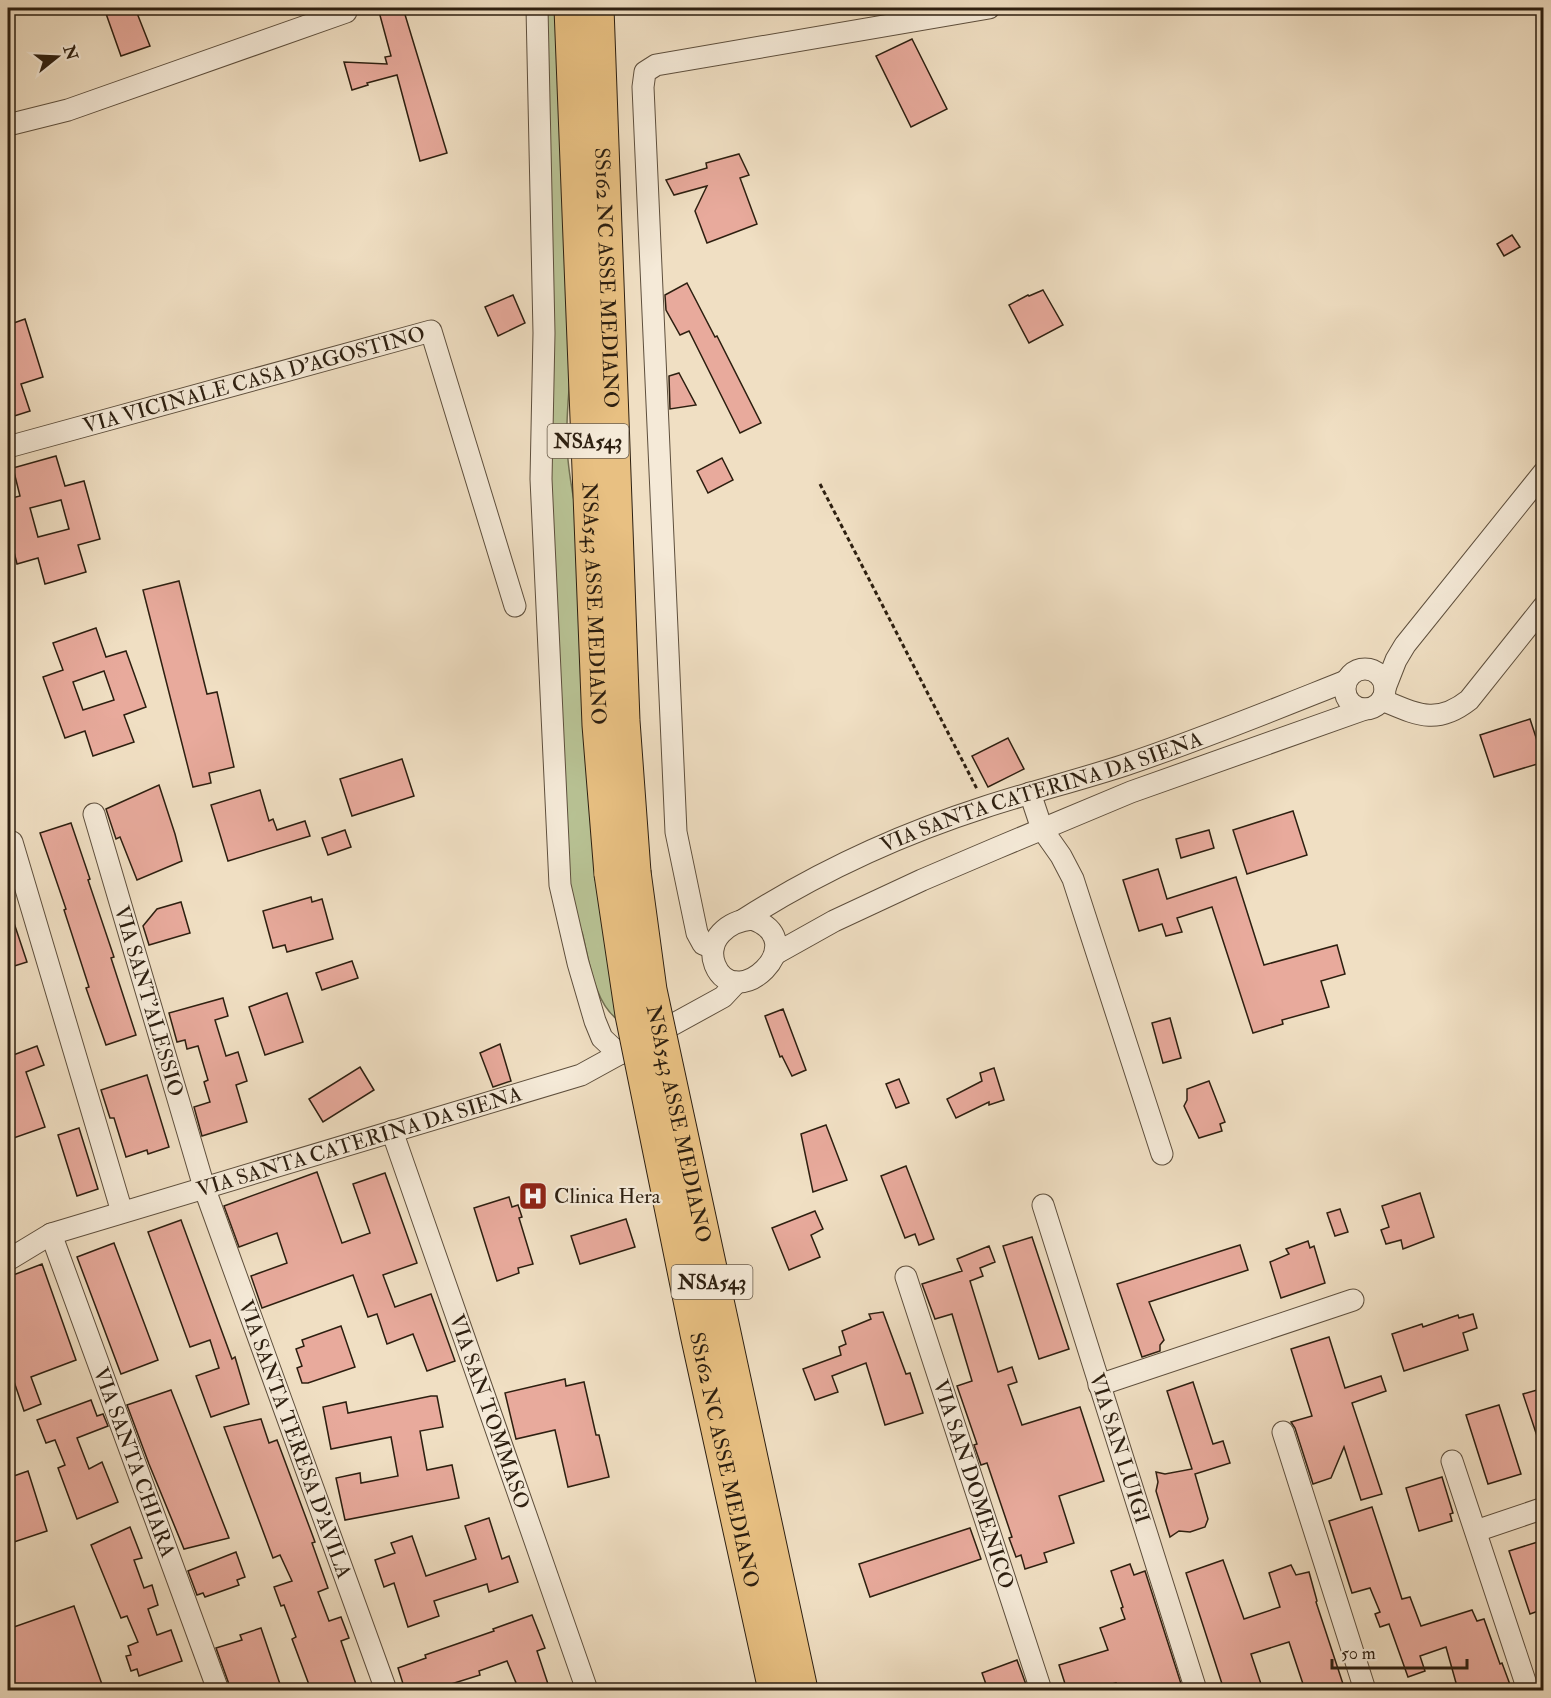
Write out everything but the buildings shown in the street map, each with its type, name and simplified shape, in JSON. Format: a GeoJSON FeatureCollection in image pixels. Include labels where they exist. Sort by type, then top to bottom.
{"type":"FeatureCollection","features":[{"type":"Feature","properties":{"kind":"highway","name":"NSA543 ASSE MEDIANO"},"geometry":{"type":"LineString","coordinates":[[571,8],[599,725],[623,873],[801,1690]]}},
{"type":"Feature","properties":{"kind":"highway","name":"SS162 NC ASSE MEDIANO"},"geometry":{"type":"LineString","coordinates":[[597,8],[623,721],[623,873],[632,1015],[697,1334],[775,1690]]}},
{"type":"Feature","properties":{"kind":"street"},"geometry":{"type":"LineString","coordinates":[[537,8],[544,333],[541,479],[560,885],[578,963],[595,1022],[602,1038],[620,1054]]}},
{"type":"Feature","properties":{"kind":"street"},"geometry":{"type":"LineString","coordinates":[[713,948],[703,944],[697,933],[676,832],[643,87],[645,72],[656,64],[989,8]]}},
{"type":"Feature","properties":{"kind":"street"},"geometry":{"type":"LineString","coordinates":[[8,125],[68,110],[346,12]]}},
{"type":"Feature","properties":{"kind":"street","name":"VIA VICINALE CASA D'AGOSTINO"},"geometry":{"type":"LineString","coordinates":[[8,447],[430,330],[515,606]]}},
{"type":"Feature","properties":{"kind":"street"},"geometry":{"type":"LineString","coordinates":[[1378,699],[1405,645],[1544,472]]}},
{"type":"Feature","properties":{"kind":"street"},"geometry":{"type":"LineString","coordinates":[[1405,645],[1396,653],[1368,669],[1355,671],[1346,681],[1348,701],[1353,706],[1378,699],[1426,715],[1440,716],[1455,711],[1469,700],[1544,606]]}},
{"type":"Feature","properties":{"kind":"street"},"geometry":{"type":"LineString","coordinates":[[1368,669],[1380,676],[1378,699]]}},
{"type":"Feature","properties":{"kind":"street","name":"VIA SANTA CATERINA DA SIENA"},"geometry":{"type":"LineString","coordinates":[[743,920],[804,883],[858,856],[910,834],[986,806],[1137,761],[1346,681]]}},
{"type":"Feature","properties":{"kind":"street","name":"VIA SANTA CATERINA DA SIENA"},"geometry":{"type":"LineString","coordinates":[[775,954],[834,921],[922,880],[1042,829],[1131,792],[1285,738],[1378,699]]}},
{"type":"Feature","properties":{"kind":"street"},"geometry":{"type":"LineString","coordinates":[[1273,709],[1285,738]]}},
{"type":"Feature","properties":{"kind":"street"},"geometry":{"type":"LineString","coordinates":[[1030,793],[1042,829],[1062,856],[1073,879],[1162,1154]]}},
{"type":"Feature","properties":{"kind":"street","name":"VIA SANT'ALESSIO"},"geometry":{"type":"LineString","coordinates":[[94,814],[204,1187]]}},
{"type":"Feature","properties":{"kind":"street"},"geometry":{"type":"LineString","coordinates":[[12,842],[122,1212]]}},
{"type":"Feature","properties":{"kind":"street"},"geometry":{"type":"LineString","coordinates":[[704,1007],[712,997],[717,971],[713,959],[713,948],[716,939],[724,929],[733,923],[752,919],[771,930],[775,942],[775,954],[771,964],[763,973],[737,982],[726,979],[717,971]]}},
{"type":"Feature","properties":{"kind":"street","name":"VIA SANTA CATERINA DA SIENA"},"geometry":{"type":"LineString","coordinates":[[8,1260],[51,1234],[581,1075],[723,997],[737,982]]}},
{"type":"Feature","properties":{"kind":"street","name":"VIA SAN TOMMASO"},"geometry":{"type":"LineString","coordinates":[[392,1131],[587,1690]]}},
{"type":"Feature","properties":{"kind":"street","name":"VIA SANTA TERESA D'AVILA"},"geometry":{"type":"LineString","coordinates":[[204,1187],[386,1690]]}},
{"type":"Feature","properties":{"kind":"street","name":"VIA SAN LUIGI"},"geometry":{"type":"LineString","coordinates":[[1043,1205],[1196,1690]]}},
{"type":"Feature","properties":{"kind":"street","name":"VIA SANTA CHIARA"},"geometry":{"type":"LineString","coordinates":[[51,1234],[218,1690]]}},
{"type":"Feature","properties":{"kind":"street","name":"VIA SAN DOMENICO"},"geometry":{"type":"LineString","coordinates":[[906,1277],[1041,1690]]}},
{"type":"Feature","properties":{"kind":"street"},"geometry":{"type":"LineString","coordinates":[[1099,1385],[1353,1300]]}},
{"type":"Feature","properties":{"kind":"street"},"geometry":{"type":"LineString","coordinates":[[1283,1431],[1365,1690]]}},
{"type":"Feature","properties":{"kind":"street"},"geometry":{"type":"LineString","coordinates":[[1452,1461],[1528,1690]]}},
{"type":"Feature","properties":{"kind":"street"},"geometry":{"type":"LineString","coordinates":[[1476,1531],[1544,1508]]}},
{"type":"Feature","properties":{"kind":"path"},"geometry":{"type":"LineString","coordinates":[[820,484],[986,806]]}},
{"type":"Feature","properties":{"kind":"green space"},"geometry":{"type":"Polygon","coordinates":[[[542,8],[561,8],[572,358],[567,410],[567,451],[576,512],[618,1020],[603,1003],[598,992],[582,932],[578,931],[569,882],[549,486],[542,8]]]}},
{"type":"Feature","properties":{"kind":"place","name":"Clinica Hera"},"geometry":{"type":"Point","coordinates":[533,1196]}}]}
